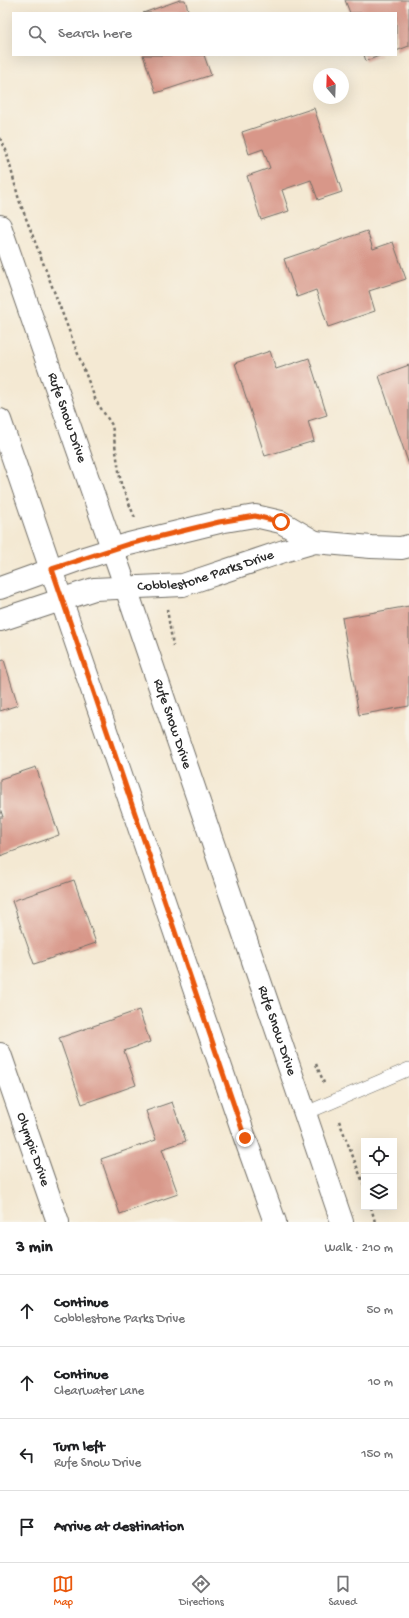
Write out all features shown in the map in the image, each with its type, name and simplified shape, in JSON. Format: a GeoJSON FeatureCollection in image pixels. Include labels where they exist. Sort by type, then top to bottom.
{"type":"FeatureCollection","features":[{"type":"Feature","properties":{"kind":"main road","name":"Rufe Snow Drive"},"geometry":{"type":"LineString","coordinates":[[0,226],[126,588],[342,1222]]}},
{"type":"Feature","properties":{"kind":"main road"},"geometry":{"type":"LineString","coordinates":[[0,420],[275,1222]]}},
{"type":"Feature","properties":{"kind":"main road","name":"Cobblestone Parks Drive"},"geometry":{"type":"LineString","coordinates":[[0,588],[112,549],[219,522],[255,516],[281,522],[315,542]]}},
{"type":"Feature","properties":{"kind":"main road","name":"Cobblestone Parks Drive"},"geometry":{"type":"LineString","coordinates":[[0,620],[94,589],[183,585],[284,550],[315,542],[371,547],[401,548],[409,546]]}},
{"type":"Feature","properties":{"kind":"main road","name":"Olympic Drive"},"geometry":{"type":"LineString","coordinates":[[0,1054],[58,1222]]}},
{"type":"Feature","properties":{"kind":"lane"},"geometry":{"type":"LineString","coordinates":[[306,1113],[409,1069]]}},
{"type":"Feature","properties":{"kind":"path"},"geometry":{"type":"LineString","coordinates":[[372,1210],[375,1222]]}},
{"type":"Feature","properties":{"kind":"building"},"geometry":{"type":"Polygon","coordinates":[[[180,0],[185,0],[189,12],[146,12],[180,0]]]}},
{"type":"Feature","properties":{"kind":"building"},"geometry":{"type":"Polygon","coordinates":[[[345,0],[409,0],[409,46],[397,51],[397,12],[350,12],[345,0]]]}},
{"type":"Feature","properties":{"kind":"building"},"geometry":{"type":"Polygon","coordinates":[[[143,56],[204,56],[211,75],[156,93],[143,56]]]}},
{"type":"Feature","properties":{"kind":"building"},"geometry":{"type":"Polygon","coordinates":[[[364,56],[379,56],[366,61],[364,56]]]}},
{"type":"Feature","properties":{"kind":"building"},"geometry":{"type":"Polygon","coordinates":[[[314,108],[342,192],[318,200],[311,180],[282,190],[289,211],[261,220],[247,176],[270,168],[263,149],[249,154],[242,132],[314,108]]]}},
{"type":"Feature","properties":{"kind":"building"},"geometry":{"type":"Polygon","coordinates":[[[367,231],[373,249],[393,242],[406,279],[369,291],[375,311],[328,327],[316,290],[297,297],[284,259],[367,231]]]}},
{"type":"Feature","properties":{"kind":"building"},"geometry":{"type":"Polygon","coordinates":[[[270,351],[276,369],[309,358],[327,415],[308,421],[314,441],[265,456],[235,363],[270,351]]]}},
{"type":"Feature","properties":{"kind":"building"},"geometry":{"type":"Polygon","coordinates":[[[409,365],[409,465],[379,376],[409,365]]]}},
{"type":"Feature","properties":{"kind":"building"},"geometry":{"type":"Polygon","coordinates":[[[409,606],[409,706],[359,715],[342,618],[409,606]]]}},
{"type":"Feature","properties":{"kind":"building"},"geometry":{"type":"Polygon","coordinates":[[[4,660],[18,705],[0,711],[0,661],[4,660]]]}},
{"type":"Feature","properties":{"kind":"building"},"geometry":{"type":"Polygon","coordinates":[[[36,767],[59,835],[0,856],[0,817],[3,817],[0,808],[0,779],[36,767]]]}},
{"type":"Feature","properties":{"kind":"building"},"geometry":{"type":"Polygon","coordinates":[[[74,880],[96,943],[34,964],[12,901],[74,880]]]}},
{"type":"Feature","properties":{"kind":"building"},"geometry":{"type":"Polygon","coordinates":[[[139,1010],[150,1042],[124,1051],[136,1085],[82,1104],[59,1038],[139,1010]]]}},
{"type":"Feature","properties":{"kind":"building"},"geometry":{"type":"Polygon","coordinates":[[[172,1102],[186,1141],[162,1149],[178,1194],[120,1214],[101,1159],[156,1140],[146,1111],[172,1102]]]}},
{"type":"Feature","properties":{"kind":"route"},"geometry":{"type":"LineString","coordinates":[[245,1138],[52,569],[129,544],[219,522],[255,516],[281,522]]}}]}
